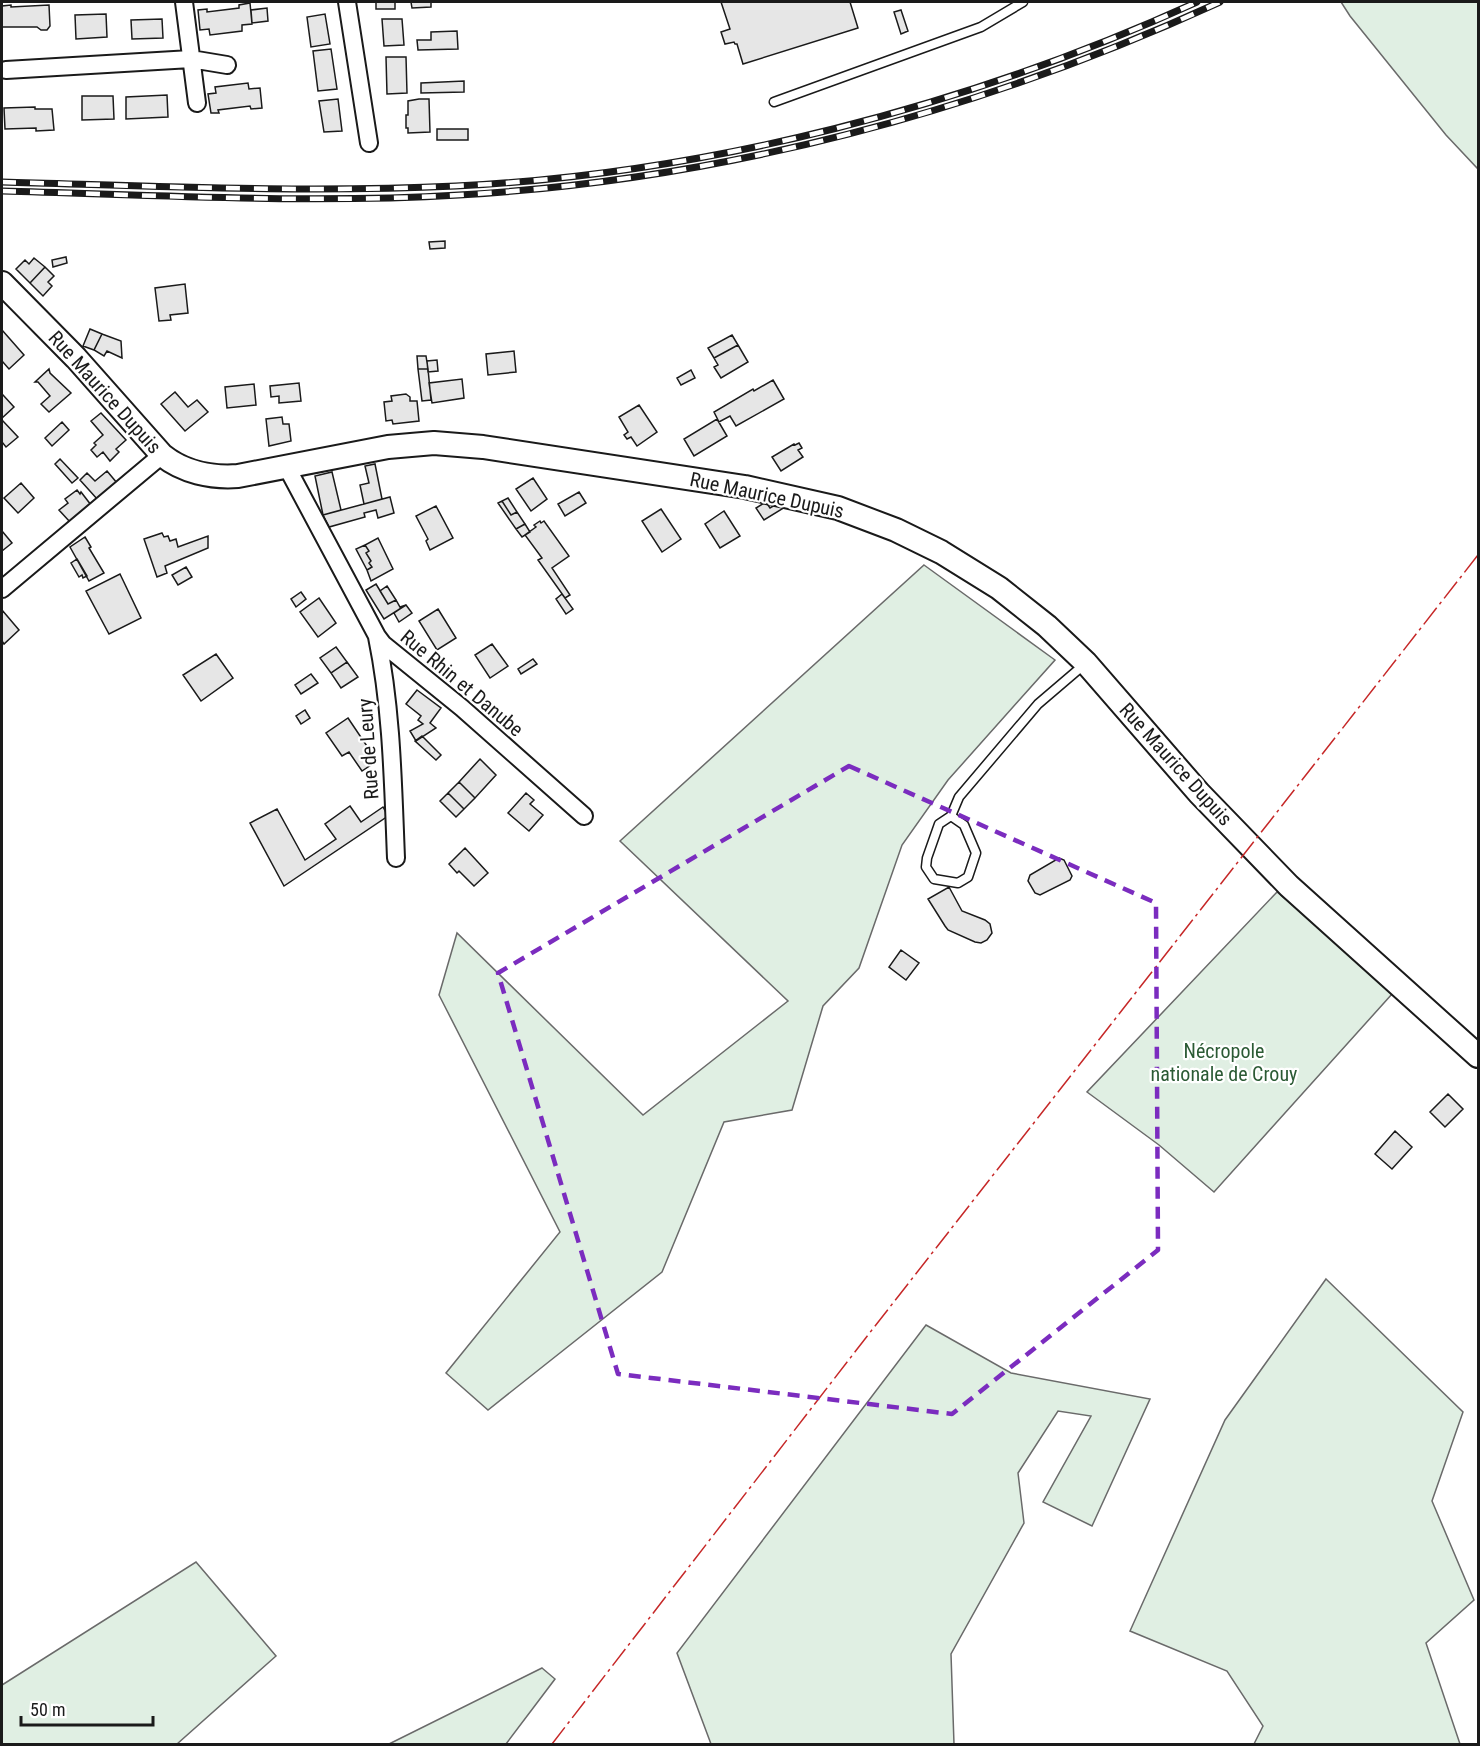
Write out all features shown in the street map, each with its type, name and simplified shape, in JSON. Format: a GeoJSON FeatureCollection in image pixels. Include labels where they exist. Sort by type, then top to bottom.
{"type":"FeatureCollection","features":[{"type":"Feature","properties":{"kind":"main road","name":"Rue Maurice Dupuis"},"geometry":{"type":"LineString","coordinates":[[2,283],[76,358],[162,455],[179,467],[190,471],[226,477],[238,476],[388,447],[434,443],[454,444],[745,487],[838,508],[896,530],[941,552],[999,588],[1047,626],[1086,663],[1199,793],[1289,886],[1479,1056]]}},
{"type":"Feature","properties":{"kind":"street"},"geometry":{"type":"LineString","coordinates":[[184,2],[197,103]]}},
{"type":"Feature","properties":{"kind":"street"},"geometry":{"type":"LineString","coordinates":[[347,2],[369,143]]}},
{"type":"Feature","properties":{"kind":"street"},"geometry":{"type":"LineString","coordinates":[[6,70],[191,59],[227,65]]}},
{"type":"Feature","properties":{"kind":"street"},"geometry":{"type":"LineString","coordinates":[[2,589],[162,455]]}},
{"type":"Feature","properties":{"kind":"street","name":"Rue Rhin et Danube"},"geometry":{"type":"LineString","coordinates":[[287,467],[377,636],[391,651],[462,708],[584,816]]}},
{"type":"Feature","properties":{"kind":"street","name":"Rue de Leury"},"geometry":{"type":"LineString","coordinates":[[377,636],[391,747],[396,858]]}},
{"type":"Feature","properties":{"kind":"lane"},"geometry":{"type":"LineString","coordinates":[[774,102],[981,27],[1023,2]]}},
{"type":"Feature","properties":{"kind":"lane"},"geometry":{"type":"LineString","coordinates":[[951,816],[964,825],[976,853],[968,877],[958,884],[934,879],[926,867],[939,824],[951,816],[959,797],[1038,704],[1086,663]]}},
{"type":"Feature","properties":{"kind":"highlighted area"},"geometry":{"type":"Polygon","coordinates":[[[849,766],[1156,903],[1158,1250],[952,1414],[618,1374],[498,973],[849,766]]]}},
{"type":"Feature","properties":{"kind":"green space"},"geometry":{"type":"Polygon","coordinates":[[[1341,2],[1478,2],[1478,169],[1446,135],[1341,2]]]}},
{"type":"Feature","properties":{"kind":"green space"},"geometry":{"type":"Polygon","coordinates":[[[924,565],[1055,660],[948,780],[902,845],[859,968],[823,1006],[792,1110],[724,1122],[662,1272],[488,1410],[446,1373],[560,1232],[439,995],[457,933],[643,1115],[788,1001],[620,841],[924,565]]]}},
{"type":"Feature","properties":{"kind":"green space","name":"Nécropole nationale de Crouy"},"geometry":{"type":"Polygon","coordinates":[[[1277,892],[1334,939],[1392,994],[1214,1192],[1159,1145],[1087,1092],[1277,892]]]}},
{"type":"Feature","properties":{"kind":"green space"},"geometry":{"type":"Polygon","coordinates":[[[1326,1279],[1463,1412],[1432,1501],[1474,1600],[1426,1643],[1460,1744],[1254,1744],[1263,1726],[1227,1671],[1130,1631],[1225,1420],[1326,1279]]]}},
{"type":"Feature","properties":{"kind":"green space"},"geometry":{"type":"Polygon","coordinates":[[[926,1325],[1011,1373],[1150,1399],[1092,1526],[1043,1502],[1091,1416],[1058,1411],[1018,1473],[1024,1523],[951,1654],[954,1744],[711,1744],[677,1653],[926,1325]]]}},
{"type":"Feature","properties":{"kind":"green space"},"geometry":{"type":"Polygon","coordinates":[[[196,1562],[276,1656],[177,1744],[2,1744],[2,1685],[196,1562]]]}},
{"type":"Feature","properties":{"kind":"green space"},"geometry":{"type":"Polygon","coordinates":[[[542,1668],[555,1679],[506,1744],[389,1744],[542,1668]]]}},
{"type":"Feature","properties":{"kind":"building"},"geometry":{"type":"Polygon","coordinates":[[[376,2],[395,2],[395,9],[376,9],[376,2]]]}},
{"type":"Feature","properties":{"kind":"building"},"geometry":{"type":"Polygon","coordinates":[[[411,2],[431,2],[431,7],[412,8],[411,2]]]}},
{"type":"Feature","properties":{"kind":"building"},"geometry":{"type":"Polygon","coordinates":[[[721,2],[850,2],[858,28],[743,64],[737,44],[734,42],[725,44],[721,32],[730,29],[721,2]]]}},
{"type":"Feature","properties":{"kind":"building"},"geometry":{"type":"Polygon","coordinates":[[[250,3],[252,24],[242,25],[242,31],[210,35],[209,29],[200,30],[198,10],[207,9],[207,12],[239,8],[239,5],[250,3]]]}},
{"type":"Feature","properties":{"kind":"building"},"geometry":{"type":"Polygon","coordinates":[[[11,5],[11,7],[49,5],[50,26],[47,30],[37,27],[2,27],[2,6],[11,5]]]}},
{"type":"Feature","properties":{"kind":"building"},"geometry":{"type":"Polygon","coordinates":[[[267,8],[268,21],[252,23],[251,10],[267,8]]]}},
{"type":"Feature","properties":{"kind":"building"},"geometry":{"type":"Polygon","coordinates":[[[901,10],[908,31],[901,34],[894,12],[901,10]]]}},
{"type":"Feature","properties":{"kind":"building"},"geometry":{"type":"Polygon","coordinates":[[[106,14],[107,37],[76,39],[75,15],[106,14]]]}},
{"type":"Feature","properties":{"kind":"building"},"geometry":{"type":"Polygon","coordinates":[[[325,14],[330,44],[311,47],[307,17],[325,14]]]}},
{"type":"Feature","properties":{"kind":"building"},"geometry":{"type":"Polygon","coordinates":[[[162,19],[163,38],[132,39],[131,20],[162,19]]]}},
{"type":"Feature","properties":{"kind":"building"},"geometry":{"type":"Polygon","coordinates":[[[382,19],[402,19],[404,45],[384,46],[382,19]]]}},
{"type":"Feature","properties":{"kind":"building"},"geometry":{"type":"Polygon","coordinates":[[[457,31],[458,49],[418,50],[417,40],[431,40],[431,32],[457,31]]]}},
{"type":"Feature","properties":{"kind":"building"},"geometry":{"type":"Polygon","coordinates":[[[331,49],[337,89],[318,91],[313,51],[331,49]]]}},
{"type":"Feature","properties":{"kind":"building"},"geometry":{"type":"Polygon","coordinates":[[[386,57],[406,57],[407,93],[387,94],[386,57]]]}},
{"type":"Feature","properties":{"kind":"building"},"geometry":{"type":"Polygon","coordinates":[[[464,81],[464,92],[421,93],[421,83],[464,81]]]}},
{"type":"Feature","properties":{"kind":"building"},"geometry":{"type":"Polygon","coordinates":[[[248,83],[249,89],[260,88],[262,108],[251,109],[250,106],[211,113],[208,94],[216,93],[215,87],[248,83]]]}},
{"type":"Feature","properties":{"kind":"building"},"geometry":{"type":"Polygon","coordinates":[[[167,95],[168,117],[126,119],[126,97],[167,95]]]}},
{"type":"Feature","properties":{"kind":"building"},"geometry":{"type":"Polygon","coordinates":[[[82,96],[113,96],[114,119],[82,120],[82,96]]]}},
{"type":"Feature","properties":{"kind":"building"},"geometry":{"type":"Polygon","coordinates":[[[338,99],[342,131],[324,132],[319,101],[338,99]]]}},
{"type":"Feature","properties":{"kind":"building"},"geometry":{"type":"Polygon","coordinates":[[[429,99],[430,132],[408,133],[406,115],[408,115],[408,101],[429,99]]]}},
{"type":"Feature","properties":{"kind":"building"},"geometry":{"type":"Polygon","coordinates":[[[35,107],[35,109],[52,109],[54,130],[5,129],[4,108],[35,107]]]}},
{"type":"Feature","properties":{"kind":"building"},"geometry":{"type":"Polygon","coordinates":[[[437,129],[468,129],[468,140],[437,140],[437,129]]]}},
{"type":"Feature","properties":{"kind":"building"},"geometry":{"type":"Polygon","coordinates":[[[445,241],[445,248],[430,249],[429,242],[445,241]]]}},
{"type":"Feature","properties":{"kind":"building"},"geometry":{"type":"Polygon","coordinates":[[[66,257],[67,263],[53,267],[52,260],[66,257]]]}},
{"type":"Feature","properties":{"kind":"building"},"geometry":{"type":"Polygon","coordinates":[[[34,258],[45,267],[30,283],[16,269],[25,260],[29,264],[34,258]]]}},
{"type":"Feature","properties":{"kind":"building"},"geometry":{"type":"Polygon","coordinates":[[[45,267],[54,276],[48,282],[52,286],[43,296],[30,283],[45,267]]]}},
{"type":"Feature","properties":{"kind":"building"},"geometry":{"type":"Polygon","coordinates":[[[185,284],[188,313],[170,315],[171,320],[159,321],[155,288],[185,284]]]}},
{"type":"Feature","properties":{"kind":"building"},"geometry":{"type":"Polygon","coordinates":[[[90,329],[102,334],[94,350],[83,346],[90,329]]]}},
{"type":"Feature","properties":{"kind":"building"},"geometry":{"type":"Polygon","coordinates":[[[2,330],[24,355],[9,369],[2,361],[2,330]]]}},
{"type":"Feature","properties":{"kind":"building"},"geometry":{"type":"Polygon","coordinates":[[[102,334],[121,341],[122,358],[107,351],[104,356],[94,350],[102,334]]]}},
{"type":"Feature","properties":{"kind":"building"},"geometry":{"type":"Polygon","coordinates":[[[732,335],[738,345],[714,358],[708,348],[732,335]]]}},
{"type":"Feature","properties":{"kind":"building"},"geometry":{"type":"Polygon","coordinates":[[[738,345],[748,362],[721,378],[714,367],[718,365],[714,358],[738,345]]]}},
{"type":"Feature","properties":{"kind":"building"},"geometry":{"type":"Polygon","coordinates":[[[514,351],[516,372],[488,375],[486,354],[514,351]]]}},
{"type":"Feature","properties":{"kind":"building"},"geometry":{"type":"Polygon","coordinates":[[[417,356],[426,356],[428,369],[418,369],[417,356]]]}},
{"type":"Feature","properties":{"kind":"building"},"geometry":{"type":"Polygon","coordinates":[[[437,360],[438,371],[428,372],[427,361],[437,360]]]}},
{"type":"Feature","properties":{"kind":"building"},"geometry":{"type":"Polygon","coordinates":[[[49,369],[50,373],[71,393],[49,412],[41,404],[50,396],[38,382],[35,382],[49,369]]]}},
{"type":"Feature","properties":{"kind":"building"},"geometry":{"type":"Polygon","coordinates":[[[418,369],[428,369],[431,400],[422,401],[418,369]]]}},
{"type":"Feature","properties":{"kind":"building"},"geometry":{"type":"Polygon","coordinates":[[[691,370],[695,378],[681,385],[677,378],[691,370]]]}},
{"type":"Feature","properties":{"kind":"building"},"geometry":{"type":"Polygon","coordinates":[[[462,379],[464,398],[432,403],[429,383],[462,379]]]}},
{"type":"Feature","properties":{"kind":"building"},"geometry":{"type":"Polygon","coordinates":[[[773,380],[784,399],[736,426],[730,416],[719,422],[714,412],[773,380]]]}},
{"type":"Feature","properties":{"kind":"building"},"geometry":{"type":"Polygon","coordinates":[[[299,383],[301,401],[279,403],[279,396],[271,397],[270,386],[299,383]]]}},
{"type":"Feature","properties":{"kind":"building"},"geometry":{"type":"Polygon","coordinates":[[[254,384],[256,405],[227,408],[225,387],[254,384]]]}},
{"type":"Feature","properties":{"kind":"building"},"geometry":{"type":"Polygon","coordinates":[[[175,392],[188,407],[197,400],[208,412],[185,431],[161,404],[175,392]]]}},
{"type":"Feature","properties":{"kind":"building"},"geometry":{"type":"Polygon","coordinates":[[[406,394],[410,397],[410,401],[417,401],[419,421],[393,424],[392,420],[386,421],[384,402],[392,401],[391,396],[406,394]]]}},
{"type":"Feature","properties":{"kind":"building"},"geometry":{"type":"Polygon","coordinates":[[[2,396],[14,407],[2,418],[2,396]]]}},
{"type":"Feature","properties":{"kind":"building"},"geometry":{"type":"Polygon","coordinates":[[[639,405],[657,432],[637,446],[631,437],[627,439],[624,435],[628,432],[619,417],[639,405]]]}},
{"type":"Feature","properties":{"kind":"building"},"geometry":{"type":"Polygon","coordinates":[[[101,413],[126,440],[116,449],[119,452],[110,461],[103,452],[97,457],[91,450],[96,445],[94,443],[103,435],[91,421],[101,413]]]}},
{"type":"Feature","properties":{"kind":"building"},"geometry":{"type":"Polygon","coordinates":[[[282,417],[283,424],[289,424],[291,441],[269,446],[266,419],[282,417]]]}},
{"type":"Feature","properties":{"kind":"building"},"geometry":{"type":"Polygon","coordinates":[[[717,419],[727,436],[694,456],[684,439],[717,419]]]}},
{"type":"Feature","properties":{"kind":"building"},"geometry":{"type":"Polygon","coordinates":[[[2,420],[18,437],[6,447],[2,442],[2,420]]]}},
{"type":"Feature","properties":{"kind":"building"},"geometry":{"type":"Polygon","coordinates":[[[62,422],[69,430],[52,446],[45,438],[62,422]]]}},
{"type":"Feature","properties":{"kind":"building"},"geometry":{"type":"Polygon","coordinates":[[[799,443],[802,448],[798,450],[803,457],[781,471],[772,457],[799,443]]]}},
{"type":"Feature","properties":{"kind":"building"},"geometry":{"type":"Polygon","coordinates":[[[60,459],[78,478],[72,483],[55,464],[60,459]]]}},
{"type":"Feature","properties":{"kind":"building"},"geometry":{"type":"Polygon","coordinates":[[[375,464],[382,499],[364,504],[360,485],[369,483],[365,466],[375,464]]]}},
{"type":"Feature","properties":{"kind":"building"},"geometry":{"type":"Polygon","coordinates":[[[107,471],[117,483],[98,500],[80,480],[87,473],[95,481],[107,471]]]}},
{"type":"Feature","properties":{"kind":"building"},"geometry":{"type":"Polygon","coordinates":[[[332,472],[341,510],[323,515],[315,476],[332,472]]]}},
{"type":"Feature","properties":{"kind":"building"},"geometry":{"type":"Polygon","coordinates":[[[533,478],[547,499],[531,511],[516,489],[533,478]]]}},
{"type":"Feature","properties":{"kind":"building"},"geometry":{"type":"Polygon","coordinates":[[[21,483],[34,498],[18,513],[4,498],[21,483]]]}},
{"type":"Feature","properties":{"kind":"building"},"geometry":{"type":"Polygon","coordinates":[[[77,490],[91,505],[70,522],[59,510],[68,503],[65,499],[77,490]]]}},
{"type":"Feature","properties":{"kind":"building"},"geometry":{"type":"Polygon","coordinates":[[[579,492],[586,503],[565,516],[558,504],[579,492]]]}},
{"type":"Feature","properties":{"kind":"building"},"geometry":{"type":"Polygon","coordinates":[[[390,497],[394,513],[378,518],[376,510],[364,513],[365,517],[329,527],[323,515],[390,497]]]}},
{"type":"Feature","properties":{"kind":"building"},"geometry":{"type":"Polygon","coordinates":[[[508,498],[517,512],[511,515],[502,501],[508,498]]]}},
{"type":"Feature","properties":{"kind":"building"},"geometry":{"type":"Polygon","coordinates":[[[502,501],[511,515],[517,512],[525,524],[516,529],[498,503],[502,501]]]}},
{"type":"Feature","properties":{"kind":"building"},"geometry":{"type":"Polygon","coordinates":[[[766,502],[770,508],[780,502],[790,504],[764,520],[756,508],[766,502]]]}},
{"type":"Feature","properties":{"kind":"building"},"geometry":{"type":"Polygon","coordinates":[[[436,506],[453,538],[430,550],[426,541],[428,539],[416,516],[436,506]]]}},
{"type":"Feature","properties":{"kind":"building"},"geometry":{"type":"Polygon","coordinates":[[[661,509],[681,539],[662,552],[642,521],[661,509]]]}},
{"type":"Feature","properties":{"kind":"building"},"geometry":{"type":"Polygon","coordinates":[[[724,511],[740,536],[720,548],[705,524],[724,511]]]}},
{"type":"Feature","properties":{"kind":"building"},"geometry":{"type":"Polygon","coordinates":[[[540,521],[541,523],[544,521],[569,556],[552,568],[570,595],[565,598],[538,560],[542,558],[525,535],[540,521]]]}},
{"type":"Feature","properties":{"kind":"building"},"geometry":{"type":"Polygon","coordinates":[[[525,524],[530,532],[522,537],[516,529],[525,524]]]}},
{"type":"Feature","properties":{"kind":"building"},"geometry":{"type":"Polygon","coordinates":[[[2,531],[12,543],[2,551],[2,531]]]}},
{"type":"Feature","properties":{"kind":"building"},"geometry":{"type":"Polygon","coordinates":[[[162,533],[164,537],[168,536],[170,541],[176,539],[178,547],[208,536],[208,548],[165,566],[167,573],[157,577],[144,539],[162,533]]]}},
{"type":"Feature","properties":{"kind":"building"},"geometry":{"type":"Polygon","coordinates":[[[85,537],[104,573],[89,581],[70,547],[85,537]]]}},
{"type":"Feature","properties":{"kind":"building"},"geometry":{"type":"Polygon","coordinates":[[[378,538],[393,569],[371,581],[367,570],[372,567],[369,563],[371,561],[366,553],[369,551],[365,545],[378,538]]]}},
{"type":"Feature","properties":{"kind":"building"},"geometry":{"type":"Polygon","coordinates":[[[365,545],[369,551],[366,553],[372,567],[367,570],[356,549],[365,545]]]}},
{"type":"Feature","properties":{"kind":"building"},"geometry":{"type":"Polygon","coordinates":[[[77,559],[87,576],[83,578],[82,575],[79,577],[71,563],[77,559]]]}},
{"type":"Feature","properties":{"kind":"building"},"geometry":{"type":"Polygon","coordinates":[[[186,567],[192,577],[178,585],[172,575],[186,567]]]}},
{"type":"Feature","properties":{"kind":"building"},"geometry":{"type":"Polygon","coordinates":[[[120,574],[141,618],[109,634],[86,591],[120,574]]]}},
{"type":"Feature","properties":{"kind":"building"},"geometry":{"type":"Polygon","coordinates":[[[376,584],[388,604],[396,600],[400,607],[406,605],[384,619],[366,590],[376,584]]]}},
{"type":"Feature","properties":{"kind":"building"},"geometry":{"type":"Polygon","coordinates":[[[387,586],[396,600],[388,604],[380,591],[387,586]]]}},
{"type":"Feature","properties":{"kind":"building"},"geometry":{"type":"Polygon","coordinates":[[[301,592],[306,599],[296,607],[291,599],[301,592]]]}},
{"type":"Feature","properties":{"kind":"building"},"geometry":{"type":"Polygon","coordinates":[[[562,594],[573,609],[566,614],[556,599],[562,594]]]}},
{"type":"Feature","properties":{"kind":"building"},"geometry":{"type":"Polygon","coordinates":[[[319,598],[336,623],[318,637],[300,612],[319,598]]]}},
{"type":"Feature","properties":{"kind":"building"},"geometry":{"type":"Polygon","coordinates":[[[406,605],[412,613],[399,622],[394,613],[406,605]]]}},
{"type":"Feature","properties":{"kind":"building"},"geometry":{"type":"Polygon","coordinates":[[[438,609],[456,638],[437,650],[419,621],[438,609]]]}},
{"type":"Feature","properties":{"kind":"building"},"geometry":{"type":"Polygon","coordinates":[[[2,610],[19,630],[4,644],[2,641],[2,610]]]}},
{"type":"Feature","properties":{"kind":"building"},"geometry":{"type":"Polygon","coordinates":[[[492,644],[508,666],[490,678],[475,655],[492,644]]]}},
{"type":"Feature","properties":{"kind":"building"},"geometry":{"type":"Polygon","coordinates":[[[336,647],[347,662],[331,673],[320,658],[336,647]]]}},
{"type":"Feature","properties":{"kind":"building"},"geometry":{"type":"Polygon","coordinates":[[[216,654],[233,678],[201,701],[183,675],[216,654]]]}},
{"type":"Feature","properties":{"kind":"building"},"geometry":{"type":"Polygon","coordinates":[[[533,659],[537,664],[521,674],[518,669],[533,659]]]}},
{"type":"Feature","properties":{"kind":"building"},"geometry":{"type":"Polygon","coordinates":[[[347,662],[358,677],[341,688],[331,673],[347,662]]]}},
{"type":"Feature","properties":{"kind":"building"},"geometry":{"type":"Polygon","coordinates":[[[311,674],[318,683],[301,694],[295,685],[311,674]]]}},
{"type":"Feature","properties":{"kind":"building"},"geometry":{"type":"Polygon","coordinates":[[[417,690],[441,708],[430,723],[436,728],[416,741],[410,731],[423,724],[418,720],[421,716],[406,704],[417,690]]]}},
{"type":"Feature","properties":{"kind":"building"},"geometry":{"type":"Polygon","coordinates":[[[305,710],[310,718],[301,724],[296,716],[305,710]]]}},
{"type":"Feature","properties":{"kind":"building"},"geometry":{"type":"Polygon","coordinates":[[[348,718],[377,761],[362,771],[349,752],[342,756],[326,733],[348,718]]]}},
{"type":"Feature","properties":{"kind":"building"},"geometry":{"type":"Polygon","coordinates":[[[422,736],[441,755],[436,760],[415,741],[422,736]]]}},
{"type":"Feature","properties":{"kind":"building"},"geometry":{"type":"Polygon","coordinates":[[[480,759],[496,775],[475,798],[459,782],[480,759]]]}},
{"type":"Feature","properties":{"kind":"building"},"geometry":{"type":"Polygon","coordinates":[[[459,782],[475,798],[464,809],[448,793],[459,782]]]}},
{"type":"Feature","properties":{"kind":"building"},"geometry":{"type":"Polygon","coordinates":[[[448,793],[464,809],[456,817],[440,801],[448,793]]]}},
{"type":"Feature","properties":{"kind":"building"},"geometry":{"type":"Polygon","coordinates":[[[526,793],[534,800],[530,804],[543,815],[529,831],[508,813],[526,793]]]}},
{"type":"Feature","properties":{"kind":"building"},"geometry":{"type":"Polygon","coordinates":[[[350,806],[361,822],[383,807],[388,816],[284,886],[250,823],[277,809],[305,860],[336,839],[325,824],[350,806]]]}},
{"type":"Feature","properties":{"kind":"building"},"geometry":{"type":"Polygon","coordinates":[[[465,848],[488,873],[474,886],[449,864],[465,848]]]}},
{"type":"Feature","properties":{"kind":"building"},"geometry":{"type":"Polygon","coordinates":[[[1059,858],[1064,860],[1072,876],[1070,880],[1040,895],[1035,893],[1028,881],[1030,875],[1059,858]]]}},
{"type":"Feature","properties":{"kind":"building"},"geometry":{"type":"Polygon","coordinates":[[[949,887],[962,911],[990,924],[992,933],[987,940],[981,943],[975,942],[948,930],[945,926],[928,899],[949,887]]]}},
{"type":"Feature","properties":{"kind":"building"},"geometry":{"type":"Polygon","coordinates":[[[901,950],[919,963],[906,980],[889,967],[901,950]]]}},
{"type":"Feature","properties":{"kind":"building"},"geometry":{"type":"Polygon","coordinates":[[[1448,1094],[1463,1109],[1445,1127],[1430,1112],[1448,1094]]]}},
{"type":"Feature","properties":{"kind":"building"},"geometry":{"type":"Polygon","coordinates":[[[1395,1131],[1412,1147],[1392,1169],[1375,1154],[1395,1131]]]}},
{"type":"Feature","properties":{"kind":"railway"},"geometry":{"type":"LineString","coordinates":[[2,182],[229,188],[399,188],[551,179],[646,167],[741,150],[929,103],[1020,73],[1110,39],[1197,2]]}},
{"type":"Feature","properties":{"kind":"railway"},"geometry":{"type":"LineString","coordinates":[[2,191],[230,198],[402,198],[557,187],[655,174],[752,156],[848,134],[943,107],[1037,76],[1129,41],[1220,2]]}},
{"type":"Feature","properties":{"kind":"power"},"geometry":{"type":"LineString","coordinates":[[552,1744],[868,1335],[1478,555]]}}]}
